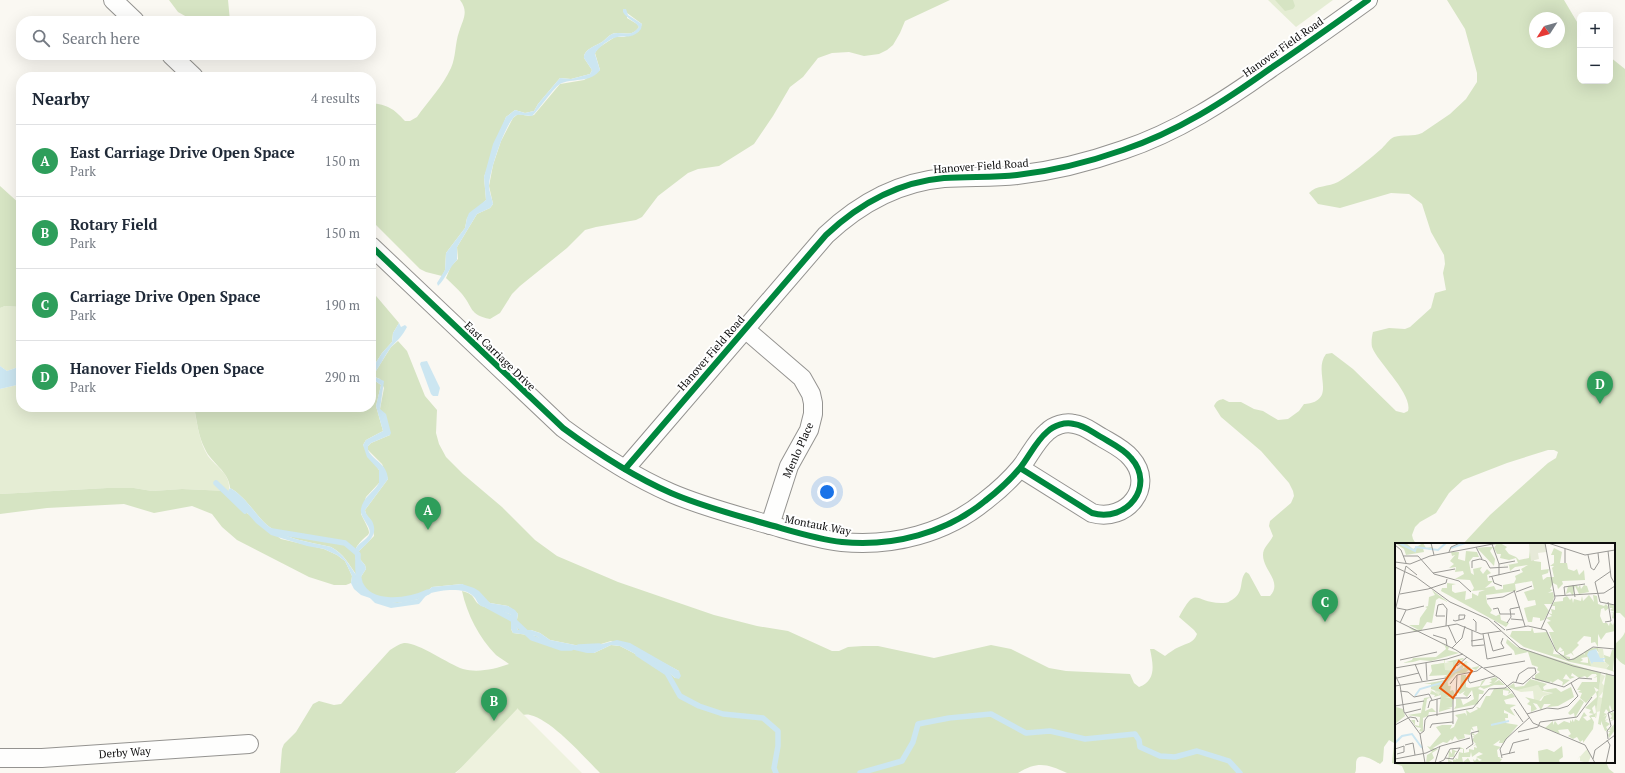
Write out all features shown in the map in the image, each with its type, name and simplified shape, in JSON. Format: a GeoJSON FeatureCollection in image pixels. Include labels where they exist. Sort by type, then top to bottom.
{"type":"FeatureCollection","features":[{"type":"Feature","properties":{"kind":"street"},"geometry":{"type":"LineString","coordinates":[[113,0],[130,16]]}},
{"type":"Feature","properties":{"kind":"street","name":"Hanover Field Road"},"geometry":{"type":"LineString","coordinates":[[625,469],[826,235],[842,220],[867,203],[893,190],[930,180],[1031,173],[1076,164],[1124,150],[1162,135],[1200,116],[1228,98],[1368,0]]}},
{"type":"Feature","properties":{"kind":"street"},"geometry":{"type":"LineString","coordinates":[[176,60],[189,72]]}},
{"type":"Feature","properties":{"kind":"street","name":"East Carriage Drive"},"geometry":{"type":"LineString","coordinates":[[376,251],[563,428],[593,450],[625,469]]}},
{"type":"Feature","properties":{"kind":"street","name":"Menlo Place"},"geometry":{"type":"LineString","coordinates":[[746,328],[802,378],[811,394],[813,403],[813,414],[809,430],[789,466],[770,525]]}},
{"type":"Feature","properties":{"kind":"street","name":"Montauk Way"},"geometry":{"type":"LineString","coordinates":[[625,469],[670,492],[720,511],[810,536],[842,542],[864,543],[892,541],[919,536],[944,527],[962,517],[1002,487],[1020,468],[1046,432],[1063,424],[1081,426],[1124,451],[1131,458],[1139,473],[1139,488],[1132,503],[1120,512],[1106,516],[1099,515],[1092,513],[1020,468]]}},
{"type":"Feature","properties":{"kind":"street","name":"Derby Way"},"geometry":{"type":"LineString","coordinates":[[0,758],[42,758],[249,744]]}},
{"type":"Feature","properties":{"kind":"green space"},"geometry":{"type":"Polygon","coordinates":[[[169,0],[228,0],[230,16],[185,16],[178,12],[169,0]]]}},
{"type":"Feature","properties":{"kind":"green space"},"geometry":{"type":"Polygon","coordinates":[[[460,0],[950,0],[905,21],[893,45],[879,54],[864,56],[849,52],[832,53],[818,58],[803,77],[790,87],[754,144],[719,166],[698,169],[688,173],[658,196],[642,217],[636,220],[585,230],[567,248],[520,286],[512,294],[500,313],[490,319],[475,313],[462,294],[446,278],[451,266],[458,259],[457,247],[477,214],[490,208],[493,204],[489,186],[493,165],[501,141],[513,118],[518,114],[529,116],[534,115],[560,84],[584,80],[600,70],[595,53],[598,48],[615,37],[624,37],[638,32],[642,24],[627,13],[627,18],[639,27],[633,33],[612,34],[602,42],[587,50],[584,58],[592,70],[590,74],[571,79],[560,78],[534,111],[525,113],[515,110],[506,117],[484,177],[486,200],[467,218],[465,228],[446,253],[445,270],[442,276],[420,269],[376,225],[376,104],[390,108],[405,121],[410,121],[417,117],[444,81],[453,64],[458,36],[465,12],[463,4],[460,0]]]}},
{"type":"Feature","properties":{"kind":"green space"},"geometry":{"type":"Polygon","coordinates":[[[1268,0],[1333,0],[1296,27],[1268,0]]]}},
{"type":"Feature","properties":{"kind":"green space"},"geometry":{"type":"Polygon","coordinates":[[[1275,0],[1293,0],[1295,6],[1293,9],[1285,11],[1275,0]]]}},
{"type":"Feature","properties":{"kind":"green space"},"geometry":{"type":"Polygon","coordinates":[[[1447,0],[1564,0],[1577,22],[1577,84],[1613,84],[1613,59],[1625,69],[1625,618],[1620,613],[1615,613],[1615,543],[1464,543],[1490,515],[1548,463],[1556,458],[1558,452],[1548,450],[1507,463],[1463,480],[1449,493],[1436,513],[1420,522],[1415,527],[1412,535],[1415,543],[1395,543],[1395,763],[1606,763],[1609,769],[1614,773],[1405,773],[1402,766],[1392,763],[1394,743],[1389,740],[1384,747],[1383,761],[1380,764],[1362,756],[1359,757],[1356,761],[1355,773],[1067,773],[1048,766],[1037,765],[1018,773],[600,773],[558,731],[539,718],[525,715],[518,716],[510,720],[455,773],[280,773],[282,749],[284,744],[296,732],[313,704],[319,701],[334,705],[341,704],[390,650],[399,645],[404,643],[425,649],[463,669],[475,671],[486,670],[509,664],[496,655],[484,641],[470,617],[462,591],[470,594],[480,605],[511,615],[511,629],[513,633],[536,636],[549,644],[594,653],[611,645],[620,646],[666,670],[675,678],[679,671],[660,661],[611,641],[591,647],[585,647],[550,640],[540,633],[531,630],[518,630],[516,625],[518,614],[508,606],[490,603],[462,584],[432,587],[418,599],[397,603],[387,601],[364,591],[357,583],[366,569],[365,565],[359,558],[359,551],[374,536],[372,522],[365,510],[388,479],[382,464],[368,450],[368,446],[371,443],[390,435],[380,409],[384,388],[380,379],[376,377],[376,371],[391,347],[398,341],[407,351],[425,396],[437,410],[436,433],[439,444],[446,457],[463,474],[502,507],[535,540],[557,556],[618,582],[714,615],[757,626],[788,631],[832,651],[839,651],[848,647],[878,646],[934,658],[991,645],[1011,649],[1049,668],[1066,671],[1130,674],[1134,683],[1139,687],[1145,684],[1151,676],[1153,666],[1150,649],[1154,649],[1165,656],[1175,649],[1192,641],[1196,637],[1197,634],[1194,630],[1179,617],[1189,601],[1193,598],[1212,602],[1228,602],[1235,598],[1238,594],[1242,579],[1246,572],[1249,574],[1261,596],[1270,596],[1273,591],[1273,581],[1266,566],[1263,552],[1273,536],[1269,526],[1270,521],[1291,503],[1294,496],[1293,491],[1289,483],[1261,451],[1221,417],[1214,406],[1217,402],[1223,399],[1229,402],[1241,402],[1254,409],[1263,411],[1278,420],[1288,419],[1299,411],[1304,404],[1315,402],[1321,397],[1323,392],[1323,360],[1326,354],[1332,353],[1353,369],[1396,411],[1404,413],[1408,411],[1408,404],[1405,396],[1375,354],[1372,347],[1372,341],[1373,332],[1389,328],[1405,329],[1410,327],[1431,308],[1435,293],[1446,290],[1443,273],[1445,264],[1444,255],[1431,232],[1422,204],[1409,194],[1391,193],[1340,208],[1318,204],[1309,193],[1319,187],[1338,182],[1370,158],[1392,138],[1422,133],[1450,114],[1466,99],[1477,82],[1477,73],[1465,29],[1447,0]]]}},
{"type":"Feature","properties":{"kind":"green space"},"geometry":{"type":"Polygon","coordinates":[[[0,186],[16,200],[16,307],[5,306],[0,308],[0,186]]]}},
{"type":"Feature","properties":{"kind":"green space"},"geometry":{"type":"Polygon","coordinates":[[[376,296],[399,323],[393,333],[392,342],[376,362],[376,296]]]}},
{"type":"Feature","properties":{"kind":"green space"},"geometry":{"type":"Polygon","coordinates":[[[5,306],[16,307],[16,368],[7,371],[0,366],[0,308],[5,306]]]}},
{"type":"Feature","properties":{"kind":"green space"},"geometry":{"type":"Polygon","coordinates":[[[376,382],[381,385],[376,406],[376,382]]]}},
{"type":"Feature","properties":{"kind":"green space"},"geometry":{"type":"Polygon","coordinates":[[[16,385],[16,412],[195,412],[202,445],[211,460],[228,479],[229,490],[182,489],[152,491],[134,488],[107,488],[0,494],[0,389],[16,385]]]}},
{"type":"Feature","properties":{"kind":"green space"},"geometry":{"type":"Polygon","coordinates":[[[376,406],[383,431],[366,440],[363,445],[379,470],[379,483],[366,497],[361,514],[368,528],[369,534],[356,548],[355,557],[360,571],[357,576],[343,556],[331,547],[289,537],[267,525],[240,495],[230,488],[227,477],[211,459],[199,434],[195,412],[376,412],[376,406]]]}},
{"type":"Feature","properties":{"kind":"green space"},"geometry":{"type":"Polygon","coordinates":[[[107,488],[134,488],[152,491],[182,489],[228,491],[243,510],[281,539],[324,549],[337,555],[345,561],[352,576],[351,583],[346,585],[334,585],[309,577],[237,540],[222,527],[212,514],[192,506],[154,513],[124,504],[47,508],[0,514],[0,494],[107,488]]]}},
{"type":"Feature","properties":{"kind":"green space"},"geometry":{"type":"Polygon","coordinates":[[[1625,632],[1625,665],[1620,662],[1615,654],[1615,645],[1625,632]]]}},
{"type":"Feature","properties":{"kind":"green space"},"geometry":{"type":"Polygon","coordinates":[[[518,709],[582,773],[456,773],[518,709]]]}},
{"type":"Feature","properties":{"kind":"water"},"geometry":{"type":"Polygon","coordinates":[[[623,9],[626,9],[628,15],[642,24],[641,29],[634,35],[618,37],[603,44],[595,54],[600,70],[596,74],[587,79],[562,83],[555,88],[532,116],[517,115],[508,126],[499,147],[490,179],[489,190],[493,204],[490,208],[477,214],[457,247],[457,260],[438,286],[437,283],[445,270],[446,253],[465,228],[469,213],[486,200],[484,177],[493,144],[506,117],[515,110],[525,113],[534,111],[560,78],[571,79],[590,74],[592,70],[584,58],[587,50],[602,42],[612,34],[632,33],[639,27],[623,12],[623,9]]]}},
{"type":"Feature","properties":{"kind":"water"},"geometry":{"type":"Polygon","coordinates":[[[399,323],[401,327],[405,325],[407,327],[391,347],[376,371],[376,362],[392,342],[393,333],[399,323]]]}},
{"type":"Feature","properties":{"kind":"water"},"geometry":{"type":"Polygon","coordinates":[[[427,361],[440,388],[438,396],[433,396],[431,394],[420,364],[421,362],[427,361]]]}},
{"type":"Feature","properties":{"kind":"water"},"geometry":{"type":"Polygon","coordinates":[[[0,366],[7,371],[16,368],[16,385],[0,389],[0,366]]]}},
{"type":"Feature","properties":{"kind":"water"},"geometry":{"type":"Polygon","coordinates":[[[376,377],[384,381],[380,409],[386,414],[391,433],[390,435],[371,443],[368,446],[368,450],[383,466],[388,479],[365,510],[372,521],[374,530],[372,538],[359,551],[359,558],[365,565],[366,569],[357,583],[364,591],[387,601],[397,603],[418,599],[432,587],[462,584],[479,591],[490,603],[508,606],[515,610],[518,614],[516,625],[518,630],[531,630],[540,633],[550,640],[585,647],[591,647],[617,640],[630,643],[679,671],[681,676],[679,679],[675,678],[666,670],[620,646],[611,645],[594,653],[587,653],[549,644],[536,636],[513,633],[511,629],[511,615],[481,606],[473,596],[464,591],[447,590],[435,592],[427,595],[419,604],[391,608],[375,603],[370,598],[361,595],[354,589],[351,583],[352,576],[345,561],[337,555],[324,549],[307,546],[271,535],[256,523],[228,491],[230,488],[240,495],[267,525],[281,534],[306,542],[331,547],[336,550],[346,560],[357,576],[360,571],[355,557],[356,548],[368,537],[370,532],[362,516],[361,509],[366,498],[379,483],[379,470],[367,457],[363,445],[366,440],[383,431],[376,406],[381,385],[376,382],[376,377]]]}},
{"type":"Feature","properties":{"kind":"waterway"},"geometry":{"type":"LineString","coordinates":[[216,483],[245,511]]}},
{"type":"Feature","properties":{"kind":"waterway"},"geometry":{"type":"LineString","coordinates":[[272,531],[345,543],[358,554],[359,580],[365,591],[372,596],[391,600],[411,598],[428,592]]}},
{"type":"Feature","properties":{"kind":"waterway"},"geometry":{"type":"LineString","coordinates":[[488,606],[512,619],[532,638],[561,648],[571,648]]}},
{"type":"Feature","properties":{"kind":"waterway"},"geometry":{"type":"LineString","coordinates":[[579,647],[599,646]]}},
{"type":"Feature","properties":{"kind":"waterway"},"geometry":{"type":"LineString","coordinates":[[638,654],[667,673],[680,696],[699,706],[723,714],[763,718],[778,731],[778,746],[774,768],[776,773]]}},
{"type":"Feature","properties":{"kind":"waterway"},"geometry":{"type":"LineString","coordinates":[[860,773],[902,761],[913,742],[918,724],[949,718],[991,714],[1026,733],[1050,731],[1085,739],[1135,734],[1139,740],[1140,747],[1160,756],[1175,757],[1197,751],[1229,761],[1240,773]]}},
{"type":"Feature","properties":{"kind":"cycle path"},"geometry":{"type":"LineString","coordinates":[[625,469],[826,235],[866,204],[880,196],[911,184],[927,180],[953,177],[1008,176],[1044,171],[1071,166],[1143,143],[1181,125],[1218,104],[1368,0]]}},
{"type":"Feature","properties":{"kind":"cycle path"},"geometry":{"type":"LineString","coordinates":[[376,251],[563,428],[629,472],[682,498],[705,506],[802,534],[832,541],[861,543],[899,540],[936,529],[953,522],[970,512],[995,493],[1012,477],[1023,464],[1039,440],[1047,432],[1056,426],[1067,423],[1085,427],[1125,452],[1138,469],[1140,480],[1139,490],[1134,500],[1116,513],[1105,515],[1092,513],[1020,468]]}},
{"type":"Feature","properties":{"kind":"place","name":"Hanover Fields Open Space"},"geometry":{"type":"Point","coordinates":[1600,404]}},
{"type":"Feature","properties":{"kind":"place","name":"East Carriage Drive Open Space"},"geometry":{"type":"Point","coordinates":[428,530]}},
{"type":"Feature","properties":{"kind":"place","name":"Carriage Drive Open Space"},"geometry":{"type":"Point","coordinates":[1325,622]}},
{"type":"Feature","properties":{"kind":"place","name":"Rotary Field"},"geometry":{"type":"Point","coordinates":[494,721]}}]}
